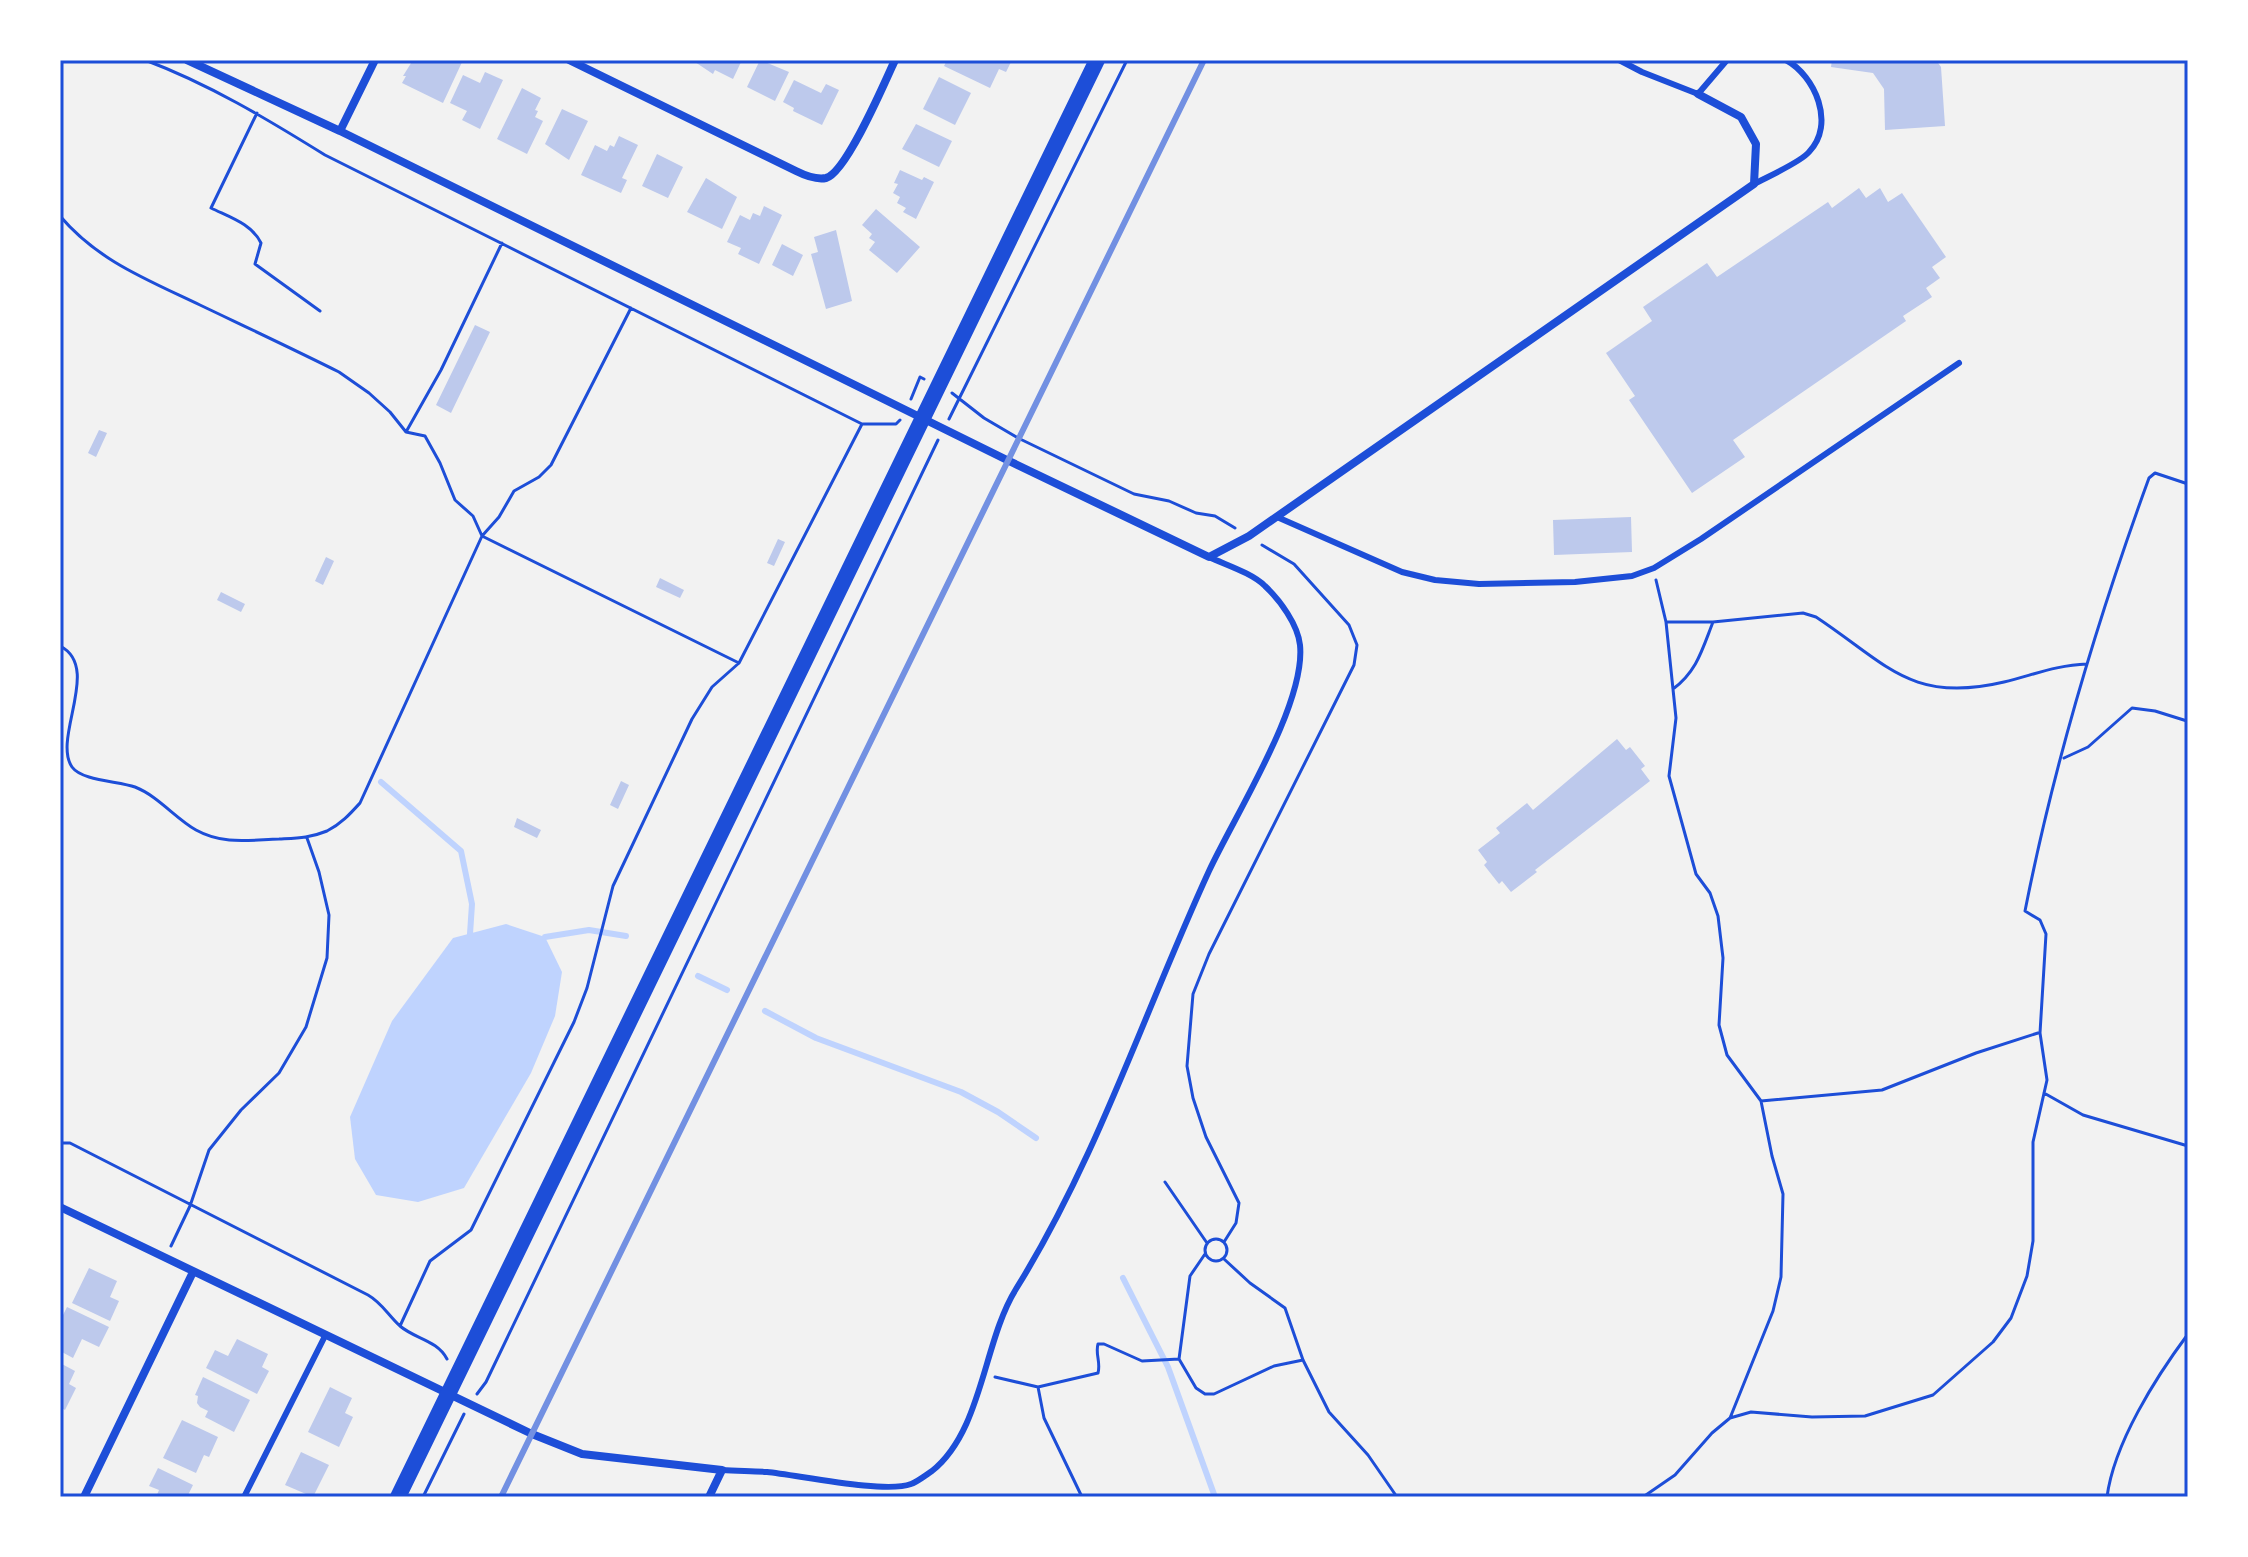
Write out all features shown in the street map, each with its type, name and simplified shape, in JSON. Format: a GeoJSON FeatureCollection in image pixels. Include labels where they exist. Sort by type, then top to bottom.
{"type":"FeatureCollection","features":[{"type":"Feature","properties":{"kind":"main road"},"geometry":{"type":"LineString","coordinates":[[398,1497],[1097,60]]}},
{"type":"Feature","properties":{"kind":"street"},"geometry":{"type":"LineString","coordinates":[[187,60],[340,131],[1209,557],[1277,517],[1754,184],[1756,144],[1741,117],[1698,94]]}},
{"type":"Feature","properties":{"kind":"street"},"geometry":{"type":"LineString","coordinates":[[340,131],[375,60]]}},
{"type":"Feature","properties":{"kind":"street"},"geometry":{"type":"LineString","coordinates":[[569,60],[796,171],[810,177],[827,178],[840,169],[849,154],[895,60]]}},
{"type":"Feature","properties":{"kind":"street"},"geometry":{"type":"LineString","coordinates":[[60,1207],[325,1336],[451,1388],[469,1404],[582,1454],[722,1470],[709,1497]]}},
{"type":"Feature","properties":{"kind":"street"},"geometry":{"type":"LineString","coordinates":[[84,1497],[193,1272]]}},
{"type":"Feature","properties":{"kind":"lane"},"geometry":{"type":"LineString","coordinates":[[1619,60],[1698,94],[1727,60]]}},
{"type":"Feature","properties":{"kind":"lane"},"geometry":{"type":"LineString","coordinates":[[1754,184],[1809,152],[1822,127],[1821,107],[1811,83],[1786,60]]}},
{"type":"Feature","properties":{"kind":"lane"},"geometry":{"type":"LineString","coordinates":[[1277,517],[1402,572],[1435,580],[1479,584],[1587,581],[1632,576],[1654,568],[1733,518],[1959,363]]}},
{"type":"Feature","properties":{"kind":"lane"},"geometry":{"type":"LineString","coordinates":[[722,1470],[767,1472],[887,1487],[910,1485],[933,1470],[950,1451],[963,1428],[1005,1308],[1028,1273],[1096,1135],[1209,871],[1289,708],[1300,670],[1300,642],[1289,615],[1264,584],[1209,557]]}},
{"type":"Feature","properties":{"kind":"lane"},"geometry":{"type":"LineString","coordinates":[[244,1497],[325,1336]]}},
{"type":"Feature","properties":{"kind":"path"},"geometry":{"type":"LineString","coordinates":[[145,60],[257,113],[325,155],[862,424],[896,424]]}},
{"type":"Feature","properties":{"kind":"path"},"geometry":{"type":"LineString","coordinates":[[423,1497],[469,1404],[493,1367],[959,397],[1127,60]]}},
{"type":"Feature","properties":{"kind":"path"},"geometry":{"type":"LineString","coordinates":[[257,113],[211,208],[257,234],[261,252],[255,264],[320,311]]}},
{"type":"Feature","properties":{"kind":"path"},"geometry":{"type":"LineString","coordinates":[[60,216],[101,256],[136,276],[339,372],[369,393],[406,432],[425,436],[455,500],[473,516],[482,536],[739,663]]}},
{"type":"Feature","properties":{"kind":"path"},"geometry":{"type":"LineString","coordinates":[[406,432],[441,370],[502,243]]}},
{"type":"Feature","properties":{"kind":"path"},"geometry":{"type":"LineString","coordinates":[[60,646],[66,649],[75,663],[77,691],[67,756],[72,768],[81,775],[140,789],[196,830],[221,841],[307,838],[343,822],[360,803],[482,536],[499,517],[514,491],[539,477],[551,465],[631,308]]}},
{"type":"Feature","properties":{"kind":"path"},"geometry":{"type":"LineString","coordinates":[[959,397],[984,418],[1056,456],[1134,494],[1169,501],[1196,513],[1215,516],[1294,564],[1349,625],[1357,645],[1354,665],[1209,954],[1193,994],[1187,1066],[1193,1098],[1206,1137],[1239,1203],[1236,1223],[1224,1242],[1227,1252],[1224,1259]]}},
{"type":"Feature","properties":{"kind":"path"},"geometry":{"type":"LineString","coordinates":[[400,1326],[430,1261],[471,1230],[574,1022],[587,988],[613,886],[692,719],[712,687],[739,663],[862,424]]}},
{"type":"Feature","properties":{"kind":"path"},"geometry":{"type":"LineString","coordinates":[[1643,1497],[1675,1475],[1712,1433],[1730,1418],[1751,1412],[1812,1417],[1865,1416],[1933,1395],[1993,1342],[2011,1318],[2027,1276],[2033,1241],[2033,1142],[2047,1080],[2040,1033],[2046,934],[2040,920],[2025,911],[2035,861],[2087,664],[2149,478],[2155,473],[2162,474],[2188,484]]}},
{"type":"Feature","properties":{"kind":"path"},"geometry":{"type":"LineString","coordinates":[[1654,568],[1666,622],[1673,689],[1676,733],[1669,756],[1669,776],[1696,874],[1710,893],[1718,916],[1723,958],[1719,1025],[1727,1055],[1761,1101],[1783,1194],[1781,1277],[1773,1311],[1730,1418]]}},
{"type":"Feature","properties":{"kind":"path"},"geometry":{"type":"LineString","coordinates":[[1666,622],[1713,622],[1803,613],[1816,617],[1909,681],[1935,687],[1967,688],[2001,683],[2049,668],[2087,664]]}},
{"type":"Feature","properties":{"kind":"path"},"geometry":{"type":"LineString","coordinates":[[1673,689],[1688,678],[1695,667],[1713,622]]}},
{"type":"Feature","properties":{"kind":"path"},"geometry":{"type":"LineString","coordinates":[[2062,759],[2088,747],[2132,708],[2188,719]]}},
{"type":"Feature","properties":{"kind":"path"},"geometry":{"type":"LineString","coordinates":[[165,1259],[190,1206],[209,1150],[241,1110],[279,1073],[306,1027],[327,958],[329,915],[307,838]]}},
{"type":"Feature","properties":{"kind":"path"},"geometry":{"type":"LineString","coordinates":[[1761,1101],[1882,1090],[1976,1053],[2040,1033]]}},
{"type":"Feature","properties":{"kind":"path"},"geometry":{"type":"LineString","coordinates":[[2044,1093],[2083,1115],[2188,1146]]}},
{"type":"Feature","properties":{"kind":"path"},"geometry":{"type":"LineString","coordinates":[[60,1143],[70,1143],[380,1302],[400,1326],[442,1349],[449,1363],[451,1388]]}},
{"type":"Feature","properties":{"kind":"path"},"geometry":{"type":"LineString","coordinates":[[1165,1182],[1207,1243],[1205,1254],[1190,1276],[1179,1359],[1196,1388],[1205,1394],[1214,1394],[1274,1366],[1303,1360]]}},
{"type":"Feature","properties":{"kind":"path"},"geometry":{"type":"LineString","coordinates":[[1207,1243],[1213,1239],[1224,1242]]}},
{"type":"Feature","properties":{"kind":"path"},"geometry":{"type":"LineString","coordinates":[[1205,1254],[1213,1261],[1224,1259]]}},
{"type":"Feature","properties":{"kind":"path"},"geometry":{"type":"LineString","coordinates":[[1224,1259],[1250,1283],[1285,1308],[1303,1360],[1329,1412],[1368,1455],[1397,1497]]}},
{"type":"Feature","properties":{"kind":"path"},"geometry":{"type":"LineString","coordinates":[[2107,1497],[2113,1466],[2153,1385],[2188,1334]]}},
{"type":"Feature","properties":{"kind":"path"},"geometry":{"type":"LineString","coordinates":[[984,1375],[1038,1387],[1098,1373],[1098,1344],[1142,1361],[1179,1359]]}},
{"type":"Feature","properties":{"kind":"path"},"geometry":{"type":"LineString","coordinates":[[1038,1387],[1044,1418],[1082,1497]]}},
{"type":"Feature","properties":{"kind":"water"},"geometry":{"type":"Polygon","coordinates":[[[506,924],[545,937],[562,972],[555,1016],[531,1073],[464,1188],[418,1202],[376,1195],[355,1159],[350,1117],[392,1021],[453,938],[506,924]]]}},
{"type":"Feature","properties":{"kind":"building"},"geometry":{"type":"Polygon","coordinates":[[[413,60],[463,60],[443,103],[402,83],[413,60]]]}},
{"type":"Feature","properties":{"kind":"building"},"geometry":{"type":"Polygon","coordinates":[[[692,60],[742,60],[733,79],[715,70],[713,74],[692,60]]]}},
{"type":"Feature","properties":{"kind":"building"},"geometry":{"type":"Polygon","coordinates":[[[760,60],[789,72],[775,101],[747,87],[760,60]]]}},
{"type":"Feature","properties":{"kind":"building"},"geometry":{"type":"Polygon","coordinates":[[[947,60],[1012,60],[1006,72],[999,69],[990,88],[944,66],[947,60]]]}},
{"type":"Feature","properties":{"kind":"building"},"geometry":{"type":"Polygon","coordinates":[[[1832,60],[1936,60],[1941,67],[1945,126],[1885,130],[1884,89],[1873,73],[1831,67],[1832,60]]]}},
{"type":"Feature","properties":{"kind":"building"},"geometry":{"type":"Polygon","coordinates":[[[485,72],[503,80],[480,129],[462,120],[467,111],[450,103],[463,75],[480,83],[485,72]]]}},
{"type":"Feature","properties":{"kind":"building"},"geometry":{"type":"Polygon","coordinates":[[[939,77],[971,93],[955,125],[923,109],[939,77]]]}},
{"type":"Feature","properties":{"kind":"building"},"geometry":{"type":"Polygon","coordinates":[[[794,80],[821,93],[826,84],[839,90],[822,125],[793,111],[794,108],[783,102],[794,80]]]}},
{"type":"Feature","properties":{"kind":"building"},"geometry":{"type":"Polygon","coordinates":[[[522,88],[541,98],[535,117],[543,121],[527,154],[497,139],[522,88]]]}},
{"type":"Feature","properties":{"kind":"building"},"geometry":{"type":"Polygon","coordinates":[[[562,109],[588,121],[569,160],[545,144],[562,109]]]}},
{"type":"Feature","properties":{"kind":"building"},"geometry":{"type":"Polygon","coordinates":[[[916,124],[952,141],[939,167],[902,149],[916,124]]]}},
{"type":"Feature","properties":{"kind":"building"},"geometry":{"type":"Polygon","coordinates":[[[619,136],[638,145],[622,178],[627,180],[621,193],[581,175],[595,145],[607,151],[610,145],[614,147],[619,136]]]}},
{"type":"Feature","properties":{"kind":"building"},"geometry":{"type":"Polygon","coordinates":[[[657,154],[683,167],[668,198],[642,186],[657,154]]]}},
{"type":"Feature","properties":{"kind":"building"},"geometry":{"type":"Polygon","coordinates":[[[900,170],[934,182],[916,219],[903,212],[906,208],[897,203],[900,197],[893,193],[900,170]]]}},
{"type":"Feature","properties":{"kind":"building"},"geometry":{"type":"Polygon","coordinates":[[[706,178],[737,197],[722,229],[687,212],[706,178]]]}},
{"type":"Feature","properties":{"kind":"building"},"geometry":{"type":"Polygon","coordinates":[[[1859,188],[1866,198],[1880,188],[1888,202],[1902,193],[1946,257],[1932,267],[1940,278],[1926,288],[1932,297],[1903,316],[1906,321],[1733,440],[1745,457],[1692,493],[1629,400],[1635,396],[1606,353],[1652,321],[1643,307],[1707,263],[1717,277],[1828,202],[1832,208],[1859,188]]]}},
{"type":"Feature","properties":{"kind":"building"},"geometry":{"type":"Polygon","coordinates":[[[764,206],[782,215],[759,264],[738,254],[741,248],[727,242],[740,215],[750,220],[753,213],[760,216],[764,206]]]}},
{"type":"Feature","properties":{"kind":"building"},"geometry":{"type":"Polygon","coordinates":[[[876,209],[920,247],[897,273],[869,250],[875,242],[869,238],[872,234],[862,225],[876,209]]]}},
{"type":"Feature","properties":{"kind":"building"},"geometry":{"type":"Polygon","coordinates":[[[836,230],[852,301],[826,309],[811,254],[818,252],[814,237],[836,230]]]}},
{"type":"Feature","properties":{"kind":"building"},"geometry":{"type":"Polygon","coordinates":[[[782,244],[803,255],[793,276],[772,265],[782,244]]]}},
{"type":"Feature","properties":{"kind":"building"},"geometry":{"type":"Polygon","coordinates":[[[475,325],[490,332],[451,413],[436,405],[475,325]]]}},
{"type":"Feature","properties":{"kind":"building"},"geometry":{"type":"Polygon","coordinates":[[[99,430],[107,433],[96,457],[88,453],[99,430]]]}},
{"type":"Feature","properties":{"kind":"building"},"geometry":{"type":"Polygon","coordinates":[[[1631,517],[1632,552],[1554,555],[1553,520],[1631,517]]]}},
{"type":"Feature","properties":{"kind":"building"},"geometry":{"type":"Polygon","coordinates":[[[778,539],[785,542],[774,566],[767,563],[778,539]]]}},
{"type":"Feature","properties":{"kind":"building"},"geometry":{"type":"Polygon","coordinates":[[[326,557],[334,561],[323,585],[315,581],[326,557]]]}},
{"type":"Feature","properties":{"kind":"building"},"geometry":{"type":"Polygon","coordinates":[[[660,578],[684,590],[680,598],[656,587],[660,578]]]}},
{"type":"Feature","properties":{"kind":"building"},"geometry":{"type":"Polygon","coordinates":[[[221,592],[245,604],[241,612],[217,600],[221,592]]]}},
{"type":"Feature","properties":{"kind":"building"},"geometry":{"type":"Polygon","coordinates":[[[1617,739],[1626,750],[1630,747],[1645,766],[1641,769],[1650,781],[1511,892],[1502,881],[1499,884],[1484,865],[1487,862],[1478,850],[1500,833],[1496,828],[1527,803],[1533,810],[1617,739]]]}},
{"type":"Feature","properties":{"kind":"building"},"geometry":{"type":"Polygon","coordinates":[[[621,781],[629,785],[618,809],[610,805],[621,781]]]}},
{"type":"Feature","properties":{"kind":"building"},"geometry":{"type":"Polygon","coordinates":[[[517,818],[541,830],[537,838],[514,827],[517,818]]]}},
{"type":"Feature","properties":{"kind":"building"},"geometry":{"type":"Polygon","coordinates":[[[89,1268],[117,1281],[110,1297],[119,1301],[110,1321],[72,1303],[89,1268]]]}},
{"type":"Feature","properties":{"kind":"building"},"geometry":{"type":"Polygon","coordinates":[[[67,1307],[109,1327],[99,1347],[82,1339],[73,1358],[60,1351],[60,1321],[67,1307]]]}},
{"type":"Feature","properties":{"kind":"building"},"geometry":{"type":"Polygon","coordinates":[[[237,1339],[268,1354],[262,1367],[269,1371],[257,1394],[206,1368],[215,1350],[228,1356],[237,1339]]]}},
{"type":"Feature","properties":{"kind":"building"},"geometry":{"type":"Polygon","coordinates":[[[60,1363],[75,1371],[69,1384],[76,1388],[65,1410],[60,1407],[60,1363]]]}},
{"type":"Feature","properties":{"kind":"building"},"geometry":{"type":"Polygon","coordinates":[[[203,1377],[250,1400],[234,1432],[205,1417],[208,1411],[197,1403],[198,1396],[195,1395],[203,1377]]]}},
{"type":"Feature","properties":{"kind":"building"},"geometry":{"type":"Polygon","coordinates":[[[330,1387],[352,1398],[345,1413],[353,1417],[339,1447],[308,1432],[330,1387]]]}},
{"type":"Feature","properties":{"kind":"building"},"geometry":{"type":"Polygon","coordinates":[[[182,1420],[218,1437],[209,1457],[204,1455],[196,1473],[163,1458],[182,1420]]]}},
{"type":"Feature","properties":{"kind":"building"},"geometry":{"type":"Polygon","coordinates":[[[301,1452],[329,1465],[313,1497],[285,1485],[301,1452]]]}},
{"type":"Feature","properties":{"kind":"building"},"geometry":{"type":"Polygon","coordinates":[[[158,1468],[193,1485],[187,1497],[156,1497],[159,1490],[149,1486],[158,1468]]]}},
{"type":"Feature","properties":{"kind":"waterway"},"geometry":{"type":"LineString","coordinates":[[381,782],[461,851],[472,904],[470,934]]}},
{"type":"Feature","properties":{"kind":"waterway"},"geometry":{"type":"LineString","coordinates":[[545,937],[589,930],[626,936]]}},
{"type":"Feature","properties":{"kind":"waterway"},"geometry":{"type":"LineString","coordinates":[[698,976],[727,990]]}},
{"type":"Feature","properties":{"kind":"waterway"},"geometry":{"type":"LineString","coordinates":[[765,1011],[816,1038],[961,1092],[1036,1138]]}},
{"type":"Feature","properties":{"kind":"waterway"},"geometry":{"type":"LineString","coordinates":[[1123,1278],[1168,1367],[1215,1497]]}},
{"type":"Feature","properties":{"kind":"railway"},"geometry":{"type":"LineString","coordinates":[[501,1497],[1204,60]]}}]}
